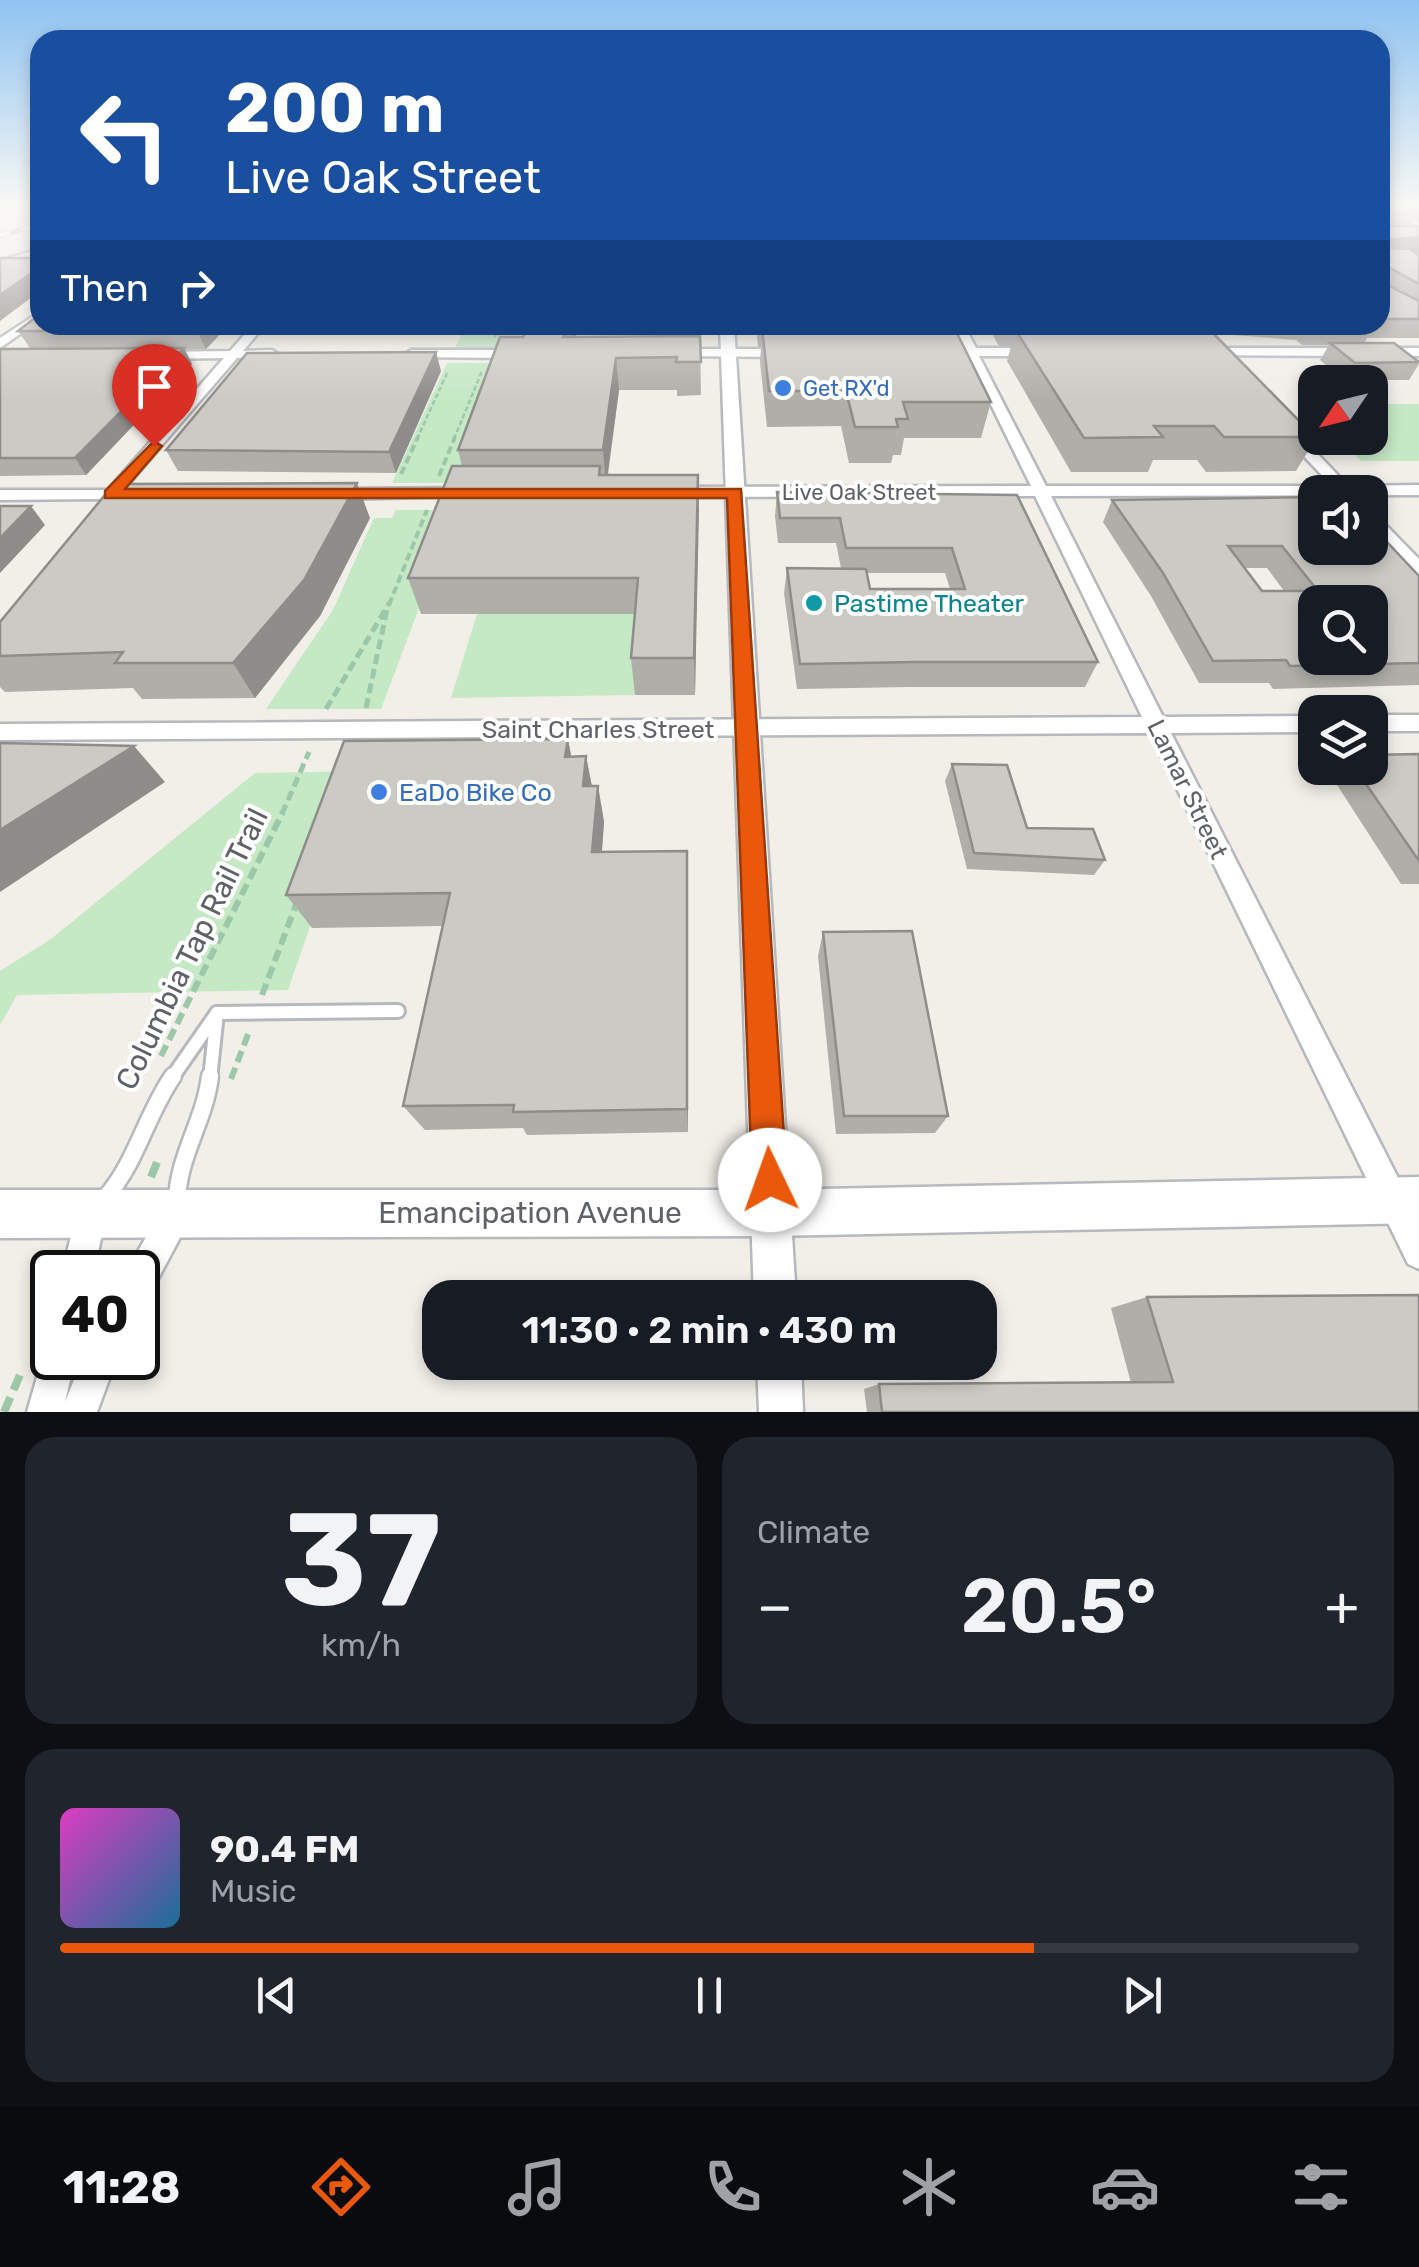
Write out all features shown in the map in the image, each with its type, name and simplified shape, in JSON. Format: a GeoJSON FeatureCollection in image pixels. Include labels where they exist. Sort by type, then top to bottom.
{"type":"FeatureCollection","features":[{"type":"Feature","properties":{"kind":"main road","name":"Emancipation Avenue"},"geometry":{"type":"LineString","coordinates":[[0,1214],[771,1213],[1406,1200]]}},
{"type":"Feature","properties":{"kind":"street"},"geometry":{"type":"LineString","coordinates":[[0,344],[30,322]]}},
{"type":"Feature","properties":{"kind":"street"},"geometry":{"type":"LineString","coordinates":[[97,513],[250,335]]}},
{"type":"Feature","properties":{"kind":"street"},"geometry":{"type":"LineString","coordinates":[[727,335],[774,1280]]}},
{"type":"Feature","properties":{"kind":"street","name":"Lamar Street"},"geometry":{"type":"LineString","coordinates":[[963,335],[1156,724],[1406,1200],[1419,1253]]}},
{"type":"Feature","properties":{"kind":"street"},"geometry":{"type":"LineString","coordinates":[[1197,345],[1213,352],[1226,366]]}},
{"type":"Feature","properties":{"kind":"street"},"geometry":{"type":"LineString","coordinates":[[933,352],[1046,352]]}},
{"type":"Feature","properties":{"kind":"street"},"geometry":{"type":"LineString","coordinates":[[1213,352],[1419,352]]}},
{"type":"Feature","properties":{"kind":"street"},"geometry":{"type":"LineString","coordinates":[[656,353],[798,353]]}},
{"type":"Feature","properties":{"kind":"street"},"geometry":{"type":"LineString","coordinates":[[142,355],[292,354]]}},
{"type":"Feature","properties":{"kind":"street"},"geometry":{"type":"LineString","coordinates":[[388,354],[525,354]]}},
{"type":"Feature","properties":{"kind":"street"},"geometry":{"type":"LineString","coordinates":[[0,357],[15,356]]}},
{"type":"Feature","properties":{"kind":"street"},"geometry":{"type":"LineString","coordinates":[[1278,422],[1329,475]]}},
{"type":"Feature","properties":{"kind":"street","name":"Live Oak Street"},"geometry":{"type":"LineString","coordinates":[[1388,491],[1419,490]]}},
{"type":"Feature","properties":{"kind":"street","name":"Live Oak Street"},"geometry":{"type":"LineString","coordinates":[[657,492],[1298,492]]}},
{"type":"Feature","properties":{"kind":"street"},"geometry":{"type":"LineString","coordinates":[[312,494],[489,493]]}},
{"type":"Feature","properties":{"kind":"street"},"geometry":{"type":"LineString","coordinates":[[0,495],[155,494]]}},
{"type":"Feature","properties":{"kind":"street"},"geometry":{"type":"LineString","coordinates":[[1388,537],[1419,569]]}},
{"type":"Feature","properties":{"kind":"street"},"geometry":{"type":"LineString","coordinates":[[1388,723],[1419,723]]}},
{"type":"Feature","properties":{"kind":"street","name":"Saint Charles Street"},"geometry":{"type":"LineString","coordinates":[[0,732],[1298,724]]}},
{"type":"Feature","properties":{"kind":"street"},"geometry":{"type":"LineString","coordinates":[[156,1250],[176,1214]]}},
{"type":"Feature","properties":{"kind":"street"},"geometry":{"type":"LineString","coordinates":[[83,1250],[90,1215]]}},
{"type":"Feature","properties":{"kind":"street"},"geometry":{"type":"LineString","coordinates":[[44,1412],[52,1380]]}},
{"type":"Feature","properties":{"kind":"street"},"geometry":{"type":"LineString","coordinates":[[79,1412],[91,1380]]}},
{"type":"Feature","properties":{"kind":"street"},"geometry":{"type":"LineString","coordinates":[[780,1380],[781,1412]]}},
{"type":"Feature","properties":{"kind":"lane"},"geometry":{"type":"LineString","coordinates":[[217,1013],[398,1011]]}},
{"type":"Feature","properties":{"kind":"lane"},"geometry":{"type":"LineString","coordinates":[[176,1214],[177,1175],[208,1096],[217,1013]]}},
{"type":"Feature","properties":{"kind":"lane"},"geometry":{"type":"LineString","coordinates":[[90,1215],[126,1174],[159,1096],[217,1013]]}},
{"type":"Feature","properties":{"kind":"path"},"geometry":{"type":"LineString","coordinates":[[438,479],[484,365]]}},
{"type":"Feature","properties":{"kind":"path"},"geometry":{"type":"LineString","coordinates":[[400,477],[450,368]]}},
{"type":"Feature","properties":{"kind":"path"},"geometry":{"type":"LineString","coordinates":[[366,706],[387,609],[426,512]]}},
{"type":"Feature","properties":{"kind":"path"},"geometry":{"type":"LineString","coordinates":[[326,708],[387,609]]}},
{"type":"Feature","properties":{"kind":"path","name":"Columbia Tap Rail Trail"},"geometry":{"type":"LineString","coordinates":[[157,1066],[213,946],[259,866],[303,767]]}},
{"type":"Feature","properties":{"kind":"path"},"geometry":{"type":"LineString","coordinates":[[225,1098],[302,887]]}},
{"type":"Feature","properties":{"kind":"green space"},"geometry":{"type":"Polygon","coordinates":[[[461,335],[520,335],[518,341],[611,341],[612,335],[701,335],[702,346],[455,348],[461,335]]]}},
{"type":"Feature","properties":{"kind":"green space"},"geometry":{"type":"Polygon","coordinates":[[[447,363],[509,363],[468,483],[392,483],[447,363]]]}},
{"type":"Feature","properties":{"kind":"green space"},"geometry":{"type":"Polygon","coordinates":[[[1388,404],[1419,404],[1419,461],[1361,461],[1355,455],[1388,455],[1388,404]]]}},
{"type":"Feature","properties":{"kind":"green space"},"geometry":{"type":"Polygon","coordinates":[[[396,510],[456,510],[381,709],[266,709],[333,610],[374,518],[392,518],[396,510]]]}},
{"type":"Feature","properties":{"kind":"green space"},"geometry":{"type":"Polygon","coordinates":[[[477,614],[641,614],[635,695],[451,698],[477,614]]]}},
{"type":"Feature","properties":{"kind":"green space"},"geometry":{"type":"Polygon","coordinates":[[[364,771],[288,990],[17,995],[0,1025],[0,971],[51,939],[255,773],[364,771]]]}},
{"type":"Feature","properties":{"kind":"building"},"geometry":{"type":"Polygon","coordinates":[[[0,269],[30,269],[30,274],[0,295],[0,269]]]}},
{"type":"Feature","properties":{"kind":"building"},"geometry":{"type":"Polygon","coordinates":[[[1391,269],[1419,269],[1419,284],[1391,269]]]}},
{"type":"Feature","properties":{"kind":"building"},"geometry":{"type":"Polygon","coordinates":[[[1390,286],[1419,301],[1419,319],[1390,319],[1390,286]]]}},
{"type":"Feature","properties":{"kind":"building"},"geometry":{"type":"Polygon","coordinates":[[[763,335],[958,335],[991,402],[903,402],[908,419],[896,419],[898,427],[855,427],[846,391],[769,391],[763,335]]]}},
{"type":"Feature","properties":{"kind":"building"},"geometry":{"type":"Polygon","coordinates":[[[1019,335],[1215,335],[1298,420],[1298,437],[1224,437],[1214,426],[1154,426],[1163,437],[1084,438],[1019,335]]]}},
{"type":"Feature","properties":{"kind":"building"},"geometry":{"type":"Polygon","coordinates":[[[700,336],[701,362],[676,362],[677,357],[616,358],[603,450],[458,450],[500,337],[700,336]]]}},
{"type":"Feature","properties":{"kind":"building"},"geometry":{"type":"Polygon","coordinates":[[[1330,343],[1394,343],[1419,362],[1355,363],[1330,343]]]}},
{"type":"Feature","properties":{"kind":"building"},"geometry":{"type":"Polygon","coordinates":[[[184,348],[75,458],[0,458],[0,349],[184,348]]]}},
{"type":"Feature","properties":{"kind":"building"},"geometry":{"type":"Polygon","coordinates":[[[436,352],[389,452],[166,450],[247,353],[436,352]]]}},
{"type":"Feature","properties":{"kind":"building"},"geometry":{"type":"Polygon","coordinates":[[[452,466],[600,466],[599,475],[698,475],[694,658],[631,658],[638,578],[408,578],[452,466]]]}},
{"type":"Feature","properties":{"kind":"building"},"geometry":{"type":"Polygon","coordinates":[[[357,483],[304,580],[233,663],[115,663],[123,652],[0,656],[0,622],[114,484],[357,483]]]}},
{"type":"Feature","properties":{"kind":"building"},"geometry":{"type":"Polygon","coordinates":[[[777,492],[1017,495],[1098,662],[800,664],[787,568],[866,569],[870,589],[965,589],[952,548],[846,548],[840,518],[780,518],[777,492]]]}},
{"type":"Feature","properties":{"kind":"building"},"geometry":{"type":"Polygon","coordinates":[[[1298,497],[1298,565],[1388,565],[1388,543],[1419,576],[1419,663],[1388,664],[1388,585],[1313,585],[1282,546],[1228,546],[1262,591],[1298,591],[1298,666],[1290,666],[1286,660],[1213,661],[1163,573],[1112,500],[1298,497]]]}},
{"type":"Feature","properties":{"kind":"building"},"geometry":{"type":"Polygon","coordinates":[[[0,506],[31,506],[0,538],[0,506]]]}},
{"type":"Feature","properties":{"kind":"building"},"geometry":{"type":"Polygon","coordinates":[[[568,739],[565,757],[586,756],[583,786],[598,786],[592,852],[687,851],[687,1109],[513,1112],[514,1105],[403,1106],[450,893],[286,895],[344,741],[568,739]]]}},
{"type":"Feature","properties":{"kind":"building"},"geometry":{"type":"Polygon","coordinates":[[[0,743],[134,746],[0,830],[0,743]]]}},
{"type":"Feature","properties":{"kind":"building"},"geometry":{"type":"Polygon","coordinates":[[[1419,754],[1419,861],[1367,785],[1388,785],[1388,755],[1419,754]]]}},
{"type":"Feature","properties":{"kind":"building"},"geometry":{"type":"Polygon","coordinates":[[[952,764],[1007,765],[1027,828],[1093,829],[1105,860],[974,853],[952,764]]]}},
{"type":"Feature","properties":{"kind":"building"},"geometry":{"type":"Polygon","coordinates":[[[912,931],[948,1116],[844,1116],[823,932],[912,931]]]}},
{"type":"Feature","properties":{"kind":"building"},"geometry":{"type":"Polygon","coordinates":[[[1419,1295],[1419,1412],[882,1412],[879,1384],[1173,1382],[1147,1297],[1419,1295]]]}},
{"type":"Feature","properties":{"kind":"place","name":"Get RX'd"},"geometry":{"type":"Point","coordinates":[783,388]}},
{"type":"Feature","properties":{"kind":"place","name":"Pastime Theater"},"geometry":{"type":"Point","coordinates":[814,603]}},
{"type":"Feature","properties":{"kind":"place","name":"EaDo Bike Co"},"geometry":{"type":"Point","coordinates":[379,792]}},
{"type":"Feature","properties":{"kind":"route"},"geometry":{"type":"LineString","coordinates":[[154,446],[112,494],[735,492],[770,1180]]}}]}
